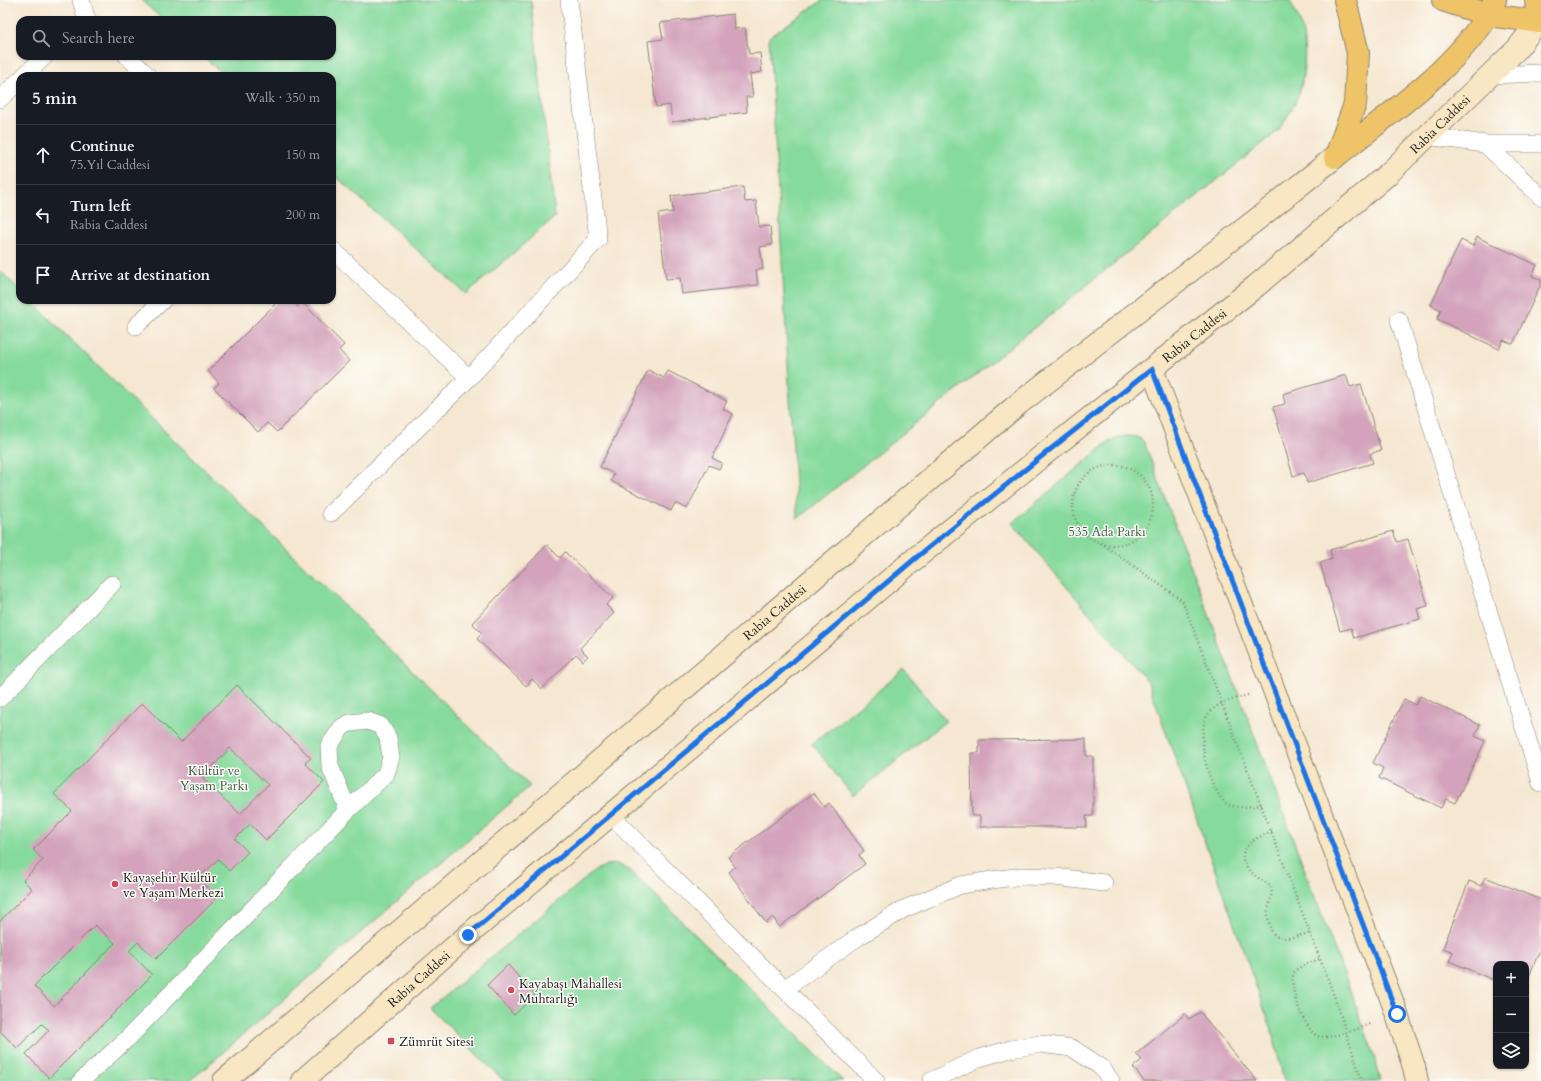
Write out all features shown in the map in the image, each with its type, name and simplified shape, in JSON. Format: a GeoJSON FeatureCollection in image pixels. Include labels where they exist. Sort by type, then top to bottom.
{"type":"FeatureCollection","features":[{"type":"Feature","properties":{"kind":"main road"},"geometry":{"type":"LineString","coordinates":[[1335,156],[1355,104],[1358,53],[1345,0]]}},
{"type":"Feature","properties":{"kind":"main road"},"geometry":{"type":"LineString","coordinates":[[1443,0],[1492,7],[1540,22],[1536,0]]}},
{"type":"Feature","properties":{"kind":"main road"},"geometry":{"type":"LineString","coordinates":[[1335,156],[1426,85],[1466,44],[1492,7]]}},
{"type":"Feature","properties":{"kind":"street","name":"Rabia Caddesi"},"geometry":{"type":"LineString","coordinates":[[302,1081],[468,935],[917,557],[1256,286],[1388,174],[1517,49],[1540,22]]}},
{"type":"Feature","properties":{"kind":"street","name":"Rabia Caddesi"},"geometry":{"type":"LineString","coordinates":[[224,1081],[1017,405],[1256,220],[1335,156]]}},
{"type":"Feature","properties":{"kind":"street"},"geometry":{"type":"LineString","coordinates":[[1152,369],[1397,1014],[1417,1081]]}},
{"type":"Feature","properties":{"kind":"lane"},"geometry":{"type":"LineString","coordinates":[[81,0],[85,16]]}},
{"type":"Feature","properties":{"kind":"lane"},"geometry":{"type":"LineString","coordinates":[[331,513],[469,378],[598,239],[569,0]]}},
{"type":"Feature","properties":{"kind":"lane"},"geometry":{"type":"LineString","coordinates":[[28,72],[41,60]]}},
{"type":"Feature","properties":{"kind":"lane"},"geometry":{"type":"LineString","coordinates":[[131,60],[144,72]]}},
{"type":"Feature","properties":{"kind":"lane"},"geometry":{"type":"LineString","coordinates":[[1490,76],[1541,73]]}},
{"type":"Feature","properties":{"kind":"lane"},"geometry":{"type":"LineString","coordinates":[[0,99],[16,84]]}},
{"type":"Feature","properties":{"kind":"lane"},"geometry":{"type":"LineString","coordinates":[[1427,136],[1485,144],[1541,144]]}},
{"type":"Feature","properties":{"kind":"lane"},"geometry":{"type":"LineString","coordinates":[[1485,144],[1541,197]]}},
{"type":"Feature","properties":{"kind":"lane"},"geometry":{"type":"LineString","coordinates":[[336,253],[469,378]]}},
{"type":"Feature","properties":{"kind":"lane"},"geometry":{"type":"LineString","coordinates":[[136,326],[159,304]]}},
{"type":"Feature","properties":{"kind":"lane"},"geometry":{"type":"LineString","coordinates":[[1399,320],[1541,783]]}},
{"type":"Feature","properties":{"kind":"lane"},"geometry":{"type":"LineString","coordinates":[[0,698],[112,584]]}},
{"type":"Feature","properties":{"kind":"lane"},"geometry":{"type":"LineString","coordinates":[[81,1081],[128,1038],[348,810],[386,774],[391,757],[388,738],[381,726],[368,721],[350,723],[342,727],[328,746],[330,766],[348,810]]}},
{"type":"Feature","properties":{"kind":"lane"},"geometry":{"type":"LineString","coordinates":[[611,815],[876,1081]]}},
{"type":"Feature","properties":{"kind":"lane"},"geometry":{"type":"LineString","coordinates":[[784,989],[858,937],[904,909],[961,885],[1023,876],[1104,883]]}},
{"type":"Feature","properties":{"kind":"lane"},"geometry":{"type":"LineString","coordinates":[[931,1081],[978,1058],[1011,1048],[1040,1044],[1072,1048],[1101,1067],[1111,1081]]}},
{"type":"Feature","properties":{"kind":"path"},"geometry":{"type":"LineString","coordinates":[[1101,543],[1119,544],[1136,537],[1143,531],[1152,514],[1152,496],[1144,479],[1133,470],[1121,465],[1108,464],[1094,469],[1084,477],[1076,488],[1072,501],[1073,515],[1079,527],[1088,537],[1101,543],[1183,602],[1320,959],[1362,1081]]}},
{"type":"Feature","properties":{"kind":"path"},"geometry":{"type":"LineString","coordinates":[[1262,805],[1239,807],[1226,803],[1214,786],[1203,752],[1203,723],[1209,713],[1216,707],[1273,686]]}},
{"type":"Feature","properties":{"kind":"path"},"geometry":{"type":"LineString","coordinates":[[1272,832],[1252,841],[1244,849],[1243,856],[1245,865],[1259,879],[1270,885],[1273,892],[1268,909],[1268,918],[1269,927],[1274,935],[1280,938],[1288,938],[1310,933]]}},
{"type":"Feature","properties":{"kind":"path"},"geometry":{"type":"LineString","coordinates":[[1320,959],[1301,967],[1295,972],[1292,979],[1292,988],[1303,1017],[1310,1029],[1316,1035],[1324,1036],[1346,1032],[1397,1014]]}},
{"type":"Feature","properties":{"kind":"green space"},"geometry":{"type":"Polygon","coordinates":[[[141,0],[531,0],[555,217],[466,294],[336,177],[336,72],[221,72],[207,60],[336,60],[336,16],[159,16],[141,0]]]}},
{"type":"Feature","properties":{"kind":"green space"},"geometry":{"type":"Polygon","coordinates":[[[823,0],[1289,0],[1301,27],[1305,54],[1302,84],[1298,96],[1278,131],[797,519],[769,37],[823,0]]]}},
{"type":"Feature","properties":{"kind":"green space","name":"Kültür ve Yaşam Parkı"},"geometry":{"type":"Polygon","coordinates":[[[0,271],[16,286],[16,304],[34,304],[530,786],[190,1081],[0,1081],[0,271]]]}},
{"type":"Feature","properties":{"kind":"green space","name":"535 Ada Parkı"},"geometry":{"type":"Polygon","coordinates":[[[1119,437],[1138,437],[1144,442],[1372,1049],[1381,1081],[1284,1081],[1272,1031],[1148,682],[1012,523],[1107,443],[1119,437]]]}},
{"type":"Feature","properties":{"kind":"green space"},"geometry":{"type":"Polygon","coordinates":[[[904,670],[946,721],[853,796],[812,744],[904,670]]]}},
{"type":"Feature","properties":{"kind":"green space"},"geometry":{"type":"Polygon","coordinates":[[[618,864],[631,871],[843,1081],[504,1081],[430,1008],[596,870],[606,865],[618,864]]]}},
{"type":"Feature","properties":{"kind":"building"},"geometry":{"type":"Polygon","coordinates":[[[733,14],[734,29],[745,28],[749,54],[760,53],[762,72],[750,74],[753,97],[746,97],[747,112],[672,122],[670,105],[656,107],[648,41],[663,39],[660,23],[733,14]]]}},
{"type":"Feature","properties":{"kind":"building"},"geometry":{"type":"Polygon","coordinates":[[[743,187],[745,202],[756,201],[759,227],[770,226],[772,245],[760,247],[763,269],[756,270],[758,285],[682,294],[680,278],[666,279],[658,214],[673,212],[671,196],[743,187]]]}},
{"type":"Feature","properties":{"kind":"building"},"geometry":{"type":"Polygon","coordinates":[[[1477,237],[1537,265],[1532,276],[1541,280],[1541,284],[1513,344],[1503,340],[1499,349],[1437,319],[1441,310],[1431,305],[1461,240],[1473,246],[1477,237]]]}},
{"type":"Feature","properties":{"kind":"building"},"geometry":{"type":"Polygon","coordinates":[[[275,304],[295,304],[298,307],[300,304],[304,304],[344,345],[339,350],[349,361],[277,432],[267,423],[258,432],[214,388],[219,383],[208,371],[275,304]]]}},
{"type":"Feature","properties":{"kind":"building"},"geometry":{"type":"Polygon","coordinates":[[[648,370],[664,378],[668,371],[727,401],[723,409],[733,414],[712,458],[722,463],[719,469],[709,465],[687,509],[675,503],[671,511],[611,481],[614,474],[600,467],[648,370]]]}},
{"type":"Feature","properties":{"kind":"building"},"geometry":{"type":"Polygon","coordinates":[[[1346,375],[1350,387],[1361,384],[1381,450],[1370,454],[1373,463],[1307,483],[1304,473],[1293,476],[1273,407],[1285,404],[1283,394],[1346,375]]]}},
{"type":"Feature","properties":{"kind":"building"},"geometry":{"type":"Polygon","coordinates":[[[1393,531],[1397,542],[1408,539],[1428,606],[1417,609],[1420,619],[1354,638],[1351,628],[1340,631],[1320,563],[1332,559],[1330,550],[1393,531]]]}},
{"type":"Feature","properties":{"kind":"building"},"geometry":{"type":"Polygon","coordinates":[[[547,545],[560,558],[565,552],[613,598],[606,605],[614,613],[580,648],[588,656],[583,661],[576,654],[542,689],[532,679],[526,686],[477,639],[482,633],[472,623],[547,545]]]}},
{"type":"Feature","properties":{"kind":"building","name":"Kayaşehir Kültür ve Yaşam Merkezi"},"geometry":{"type":"Polygon","coordinates":[[[237,685],[311,758],[305,763],[324,782],[266,840],[250,824],[235,839],[248,852],[229,871],[218,859],[198,879],[217,898],[156,959],[138,942],[129,951],[152,975],[49,1078],[26,1054],[49,1030],[42,1024],[17,1048],[0,1031],[0,921],[32,889],[23,880],[43,860],[33,850],[72,811],[54,794],[142,703],[181,742],[237,685]],[[230,748],[202,778],[240,814],[268,785],[230,748]],[[95,925],[34,986],[54,1006],[115,943],[95,925]]]}},
{"type":"Feature","properties":{"kind":"building"},"geometry":{"type":"Polygon","coordinates":[[[1420,696],[1480,725],[1475,736],[1485,741],[1455,803],[1446,799],[1441,808],[1379,778],[1383,768],[1373,763],[1404,699],[1416,705],[1420,696]]]}},
{"type":"Feature","properties":{"kind":"building"},"geometry":{"type":"Polygon","coordinates":[[[1086,739],[1086,756],[1093,756],[1093,816],[1086,816],[1087,827],[980,827],[980,816],[972,816],[971,753],[979,753],[979,740],[1086,739]]]}},
{"type":"Feature","properties":{"kind":"building"},"geometry":{"type":"Polygon","coordinates":[[[814,793],[824,807],[829,803],[864,851],[859,855],[865,864],[779,927],[773,917],[766,923],[729,872],[735,867],[728,857],[814,793]]]}},
{"type":"Feature","properties":{"kind":"building"},"geometry":{"type":"Polygon","coordinates":[[[1485,877],[1541,900],[1541,947],[1529,977],[1529,961],[1493,961],[1493,980],[1449,961],[1453,952],[1443,948],[1469,881],[1481,886],[1485,877]]]}},
{"type":"Feature","properties":{"kind":"building","name":"Kayabaşı Mahallesi Muhtarlığı"},"geometry":{"type":"Polygon","coordinates":[[[508,965],[535,995],[514,1015],[487,985],[508,965]]]}},
{"type":"Feature","properties":{"kind":"building"},"geometry":{"type":"Polygon","coordinates":[[[1200,1012],[1257,1081],[1144,1081],[1133,1067],[1142,1060],[1136,1054],[1185,1014],[1189,1019],[1200,1012]]]}},
{"type":"Feature","properties":{"kind":"place","name":"Kayaşehir Kültür ve Yaşam Merkezi"},"geometry":{"type":"Point","coordinates":[115,884]}},
{"type":"Feature","properties":{"kind":"place","name":"Kayabaşı Mahallesi Muhtarlığı"},"geometry":{"type":"Point","coordinates":[511,990]}},
{"type":"Feature","properties":{"kind":"place","name":"Zümrüt Sitesi"},"geometry":{"type":"Point","coordinates":[391,1041]}},
{"type":"Feature","properties":{"kind":"route"},"geometry":{"type":"LineString","coordinates":[[468,935],[917,557],[1152,369],[1397,1014]]}}]}
